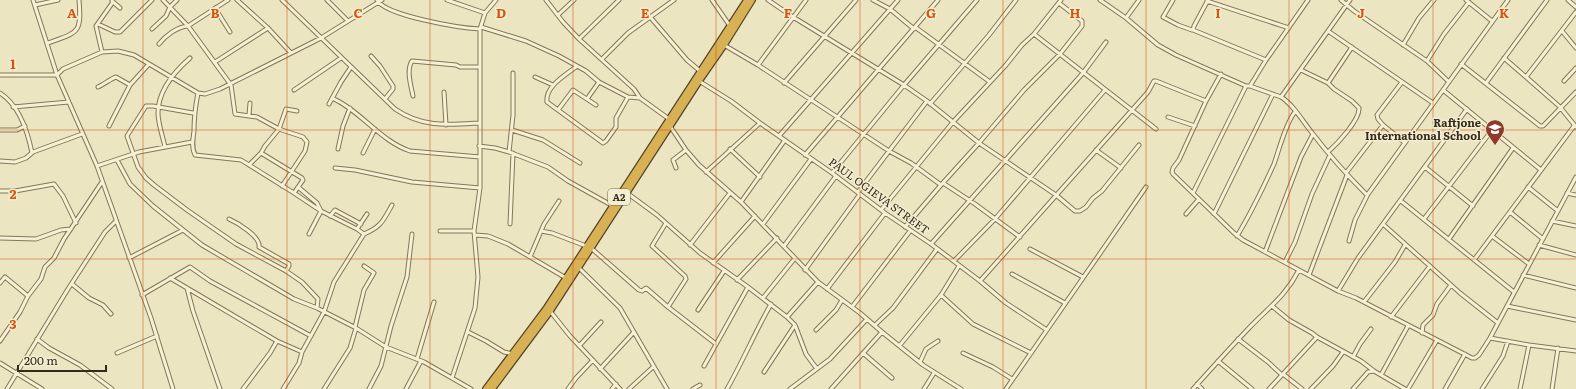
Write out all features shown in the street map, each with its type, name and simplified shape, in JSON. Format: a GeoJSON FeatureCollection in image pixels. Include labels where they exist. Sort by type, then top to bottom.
{"type":"FeatureCollection","features":[{"type":"Feature","properties":{"kind":"highway","name":"A2"},"geometry":{"type":"LineString","coordinates":[[492,389],[550,311],[578,267],[588,247],[613,206],[747,0]]}},
{"type":"Feature","properties":{"kind":"highway","name":"A2"},"geometry":{"type":"LineString","coordinates":[[486,389],[531,330],[627,193],[752,0]]}},
{"type":"Feature","properties":{"kind":"street"},"geometry":{"type":"LineString","coordinates":[[33,0],[57,75],[97,166],[157,336],[173,389]]}},
{"type":"Feature","properties":{"kind":"street"},"geometry":{"type":"LineString","coordinates":[[35,5],[58,0]]}},
{"type":"Feature","properties":{"kind":"street"},"geometry":{"type":"LineString","coordinates":[[48,43],[77,31],[80,20],[79,0]]}},
{"type":"Feature","properties":{"kind":"street"},"geometry":{"type":"LineString","coordinates":[[98,24],[115,32],[120,32],[152,0]]}},
{"type":"Feature","properties":{"kind":"street"},"geometry":{"type":"LineString","coordinates":[[163,0],[188,26],[230,84],[235,114],[249,115],[257,118],[279,129],[303,137],[307,142],[305,151],[282,186]]}},
{"type":"Feature","properties":{"kind":"street"},"geometry":{"type":"LineString","coordinates":[[152,28],[166,16],[170,6],[177,0]]}},
{"type":"Feature","properties":{"kind":"street"},"geometry":{"type":"LineString","coordinates":[[159,44],[170,34],[188,26],[228,0]]}},
{"type":"Feature","properties":{"kind":"street"},"geometry":{"type":"LineString","coordinates":[[237,0],[268,28],[291,54]]}},
{"type":"Feature","properties":{"kind":"street"},"geometry":{"type":"LineString","coordinates":[[282,0],[395,109],[410,118],[433,124],[479,122]]}},
{"type":"Feature","properties":{"kind":"street"},"geometry":{"type":"LineString","coordinates":[[327,0],[348,21]]}},
{"type":"Feature","properties":{"kind":"street"},"geometry":{"type":"LineString","coordinates":[[0,75],[57,75],[63,69],[102,52],[125,52],[134,55],[198,93],[205,94],[230,84],[291,54],[321,38],[377,1],[382,0]]}},
{"type":"Feature","properties":{"kind":"street"},"geometry":{"type":"LineString","coordinates":[[447,0],[485,13]]}},
{"type":"Feature","properties":{"kind":"street"},"geometry":{"type":"LineString","coordinates":[[452,378],[475,308],[478,277],[474,233],[480,188],[480,28],[485,13],[496,0]]}},
{"type":"Feature","properties":{"kind":"street"},"geometry":{"type":"LineString","coordinates":[[546,0],[579,39],[634,89],[640,98],[669,118]]}},
{"type":"Feature","properties":{"kind":"street"},"geometry":{"type":"LineString","coordinates":[[558,15],[574,0]]}},
{"type":"Feature","properties":{"kind":"street"},"geometry":{"type":"LineString","coordinates":[[579,39],[619,0]]}},
{"type":"Feature","properties":{"kind":"street"},"geometry":{"type":"LineString","coordinates":[[602,59],[628,33],[651,18],[674,0]]}},
{"type":"Feature","properties":{"kind":"street"},"geometry":{"type":"LineString","coordinates":[[712,0],[730,26]]}},
{"type":"Feature","properties":{"kind":"street"},"geometry":{"type":"LineString","coordinates":[[768,0],[929,102],[979,143],[1056,195],[1075,211],[1080,211],[1102,191],[1139,145]]}},
{"type":"Feature","properties":{"kind":"street"},"geometry":{"type":"LineString","coordinates":[[758,65],[806,0]]}},
{"type":"Feature","properties":{"kind":"street"},"geometry":{"type":"LineString","coordinates":[[784,83],[856,0]]}},
{"type":"Feature","properties":{"kind":"street"},"geometry":{"type":"LineString","coordinates":[[873,0],[890,9],[990,82]]}},
{"type":"Feature","properties":{"kind":"street"},"geometry":{"type":"LineString","coordinates":[[779,136],[898,0]]}},
{"type":"Feature","properties":{"kind":"street"},"geometry":{"type":"LineString","coordinates":[[805,155],[938,0]]}},
{"type":"Feature","properties":{"kind":"street"},"geometry":{"type":"LineString","coordinates":[[832,173],[904,85],[977,0]]}},
{"type":"Feature","properties":{"kind":"street"},"geometry":{"type":"LineString","coordinates":[[805,270],[889,151],[929,102],[994,30],[1016,0]]}},
{"type":"Feature","properties":{"kind":"street"},"geometry":{"type":"LineString","coordinates":[[881,210],[953,122],[1022,45],[1034,34],[1061,0]]}},
{"type":"Feature","properties":{"kind":"street"},"geometry":{"type":"LineString","coordinates":[[1100,0],[1126,18],[1158,45],[1176,55],[1246,86],[1281,96],[1289,103],[1346,174],[1366,194],[1368,194]]}},
{"type":"Feature","properties":{"kind":"street"},"geometry":{"type":"LineString","coordinates":[[1126,18],[1139,0]]}},
{"type":"Feature","properties":{"kind":"street"},"geometry":{"type":"LineString","coordinates":[[1173,0],[1163,17],[1203,36],[1266,60]]}},
{"type":"Feature","properties":{"kind":"street"},"geometry":{"type":"LineString","coordinates":[[1250,86],[1266,60],[1308,0]]}},
{"type":"Feature","properties":{"kind":"street"},"geometry":{"type":"LineString","coordinates":[[1341,0],[1354,11],[1427,61],[1449,82]]}},
{"type":"Feature","properties":{"kind":"street"},"geometry":{"type":"LineString","coordinates":[[1281,96],[1350,0]]}},
{"type":"Feature","properties":{"kind":"street"},"geometry":{"type":"LineString","coordinates":[[1403,45],[1419,18],[1434,0]]}},
{"type":"Feature","properties":{"kind":"street"},"geometry":{"type":"LineString","coordinates":[[1349,241],[1355,220],[1368,194],[1508,0]]}},
{"type":"Feature","properties":{"kind":"street"},"geometry":{"type":"LineString","coordinates":[[1486,83],[1547,0]]}},
{"type":"Feature","properties":{"kind":"street"},"geometry":{"type":"LineString","coordinates":[[1568,0],[1576,7]]}},
{"type":"Feature","properties":{"kind":"street"},"geometry":{"type":"LineString","coordinates":[[102,52],[96,29],[98,24],[112,1],[120,8]]}},
{"type":"Feature","properties":{"kind":"street"},"geometry":{"type":"LineString","coordinates":[[377,1],[386,8],[430,21],[460,28],[480,28],[526,41],[559,56],[577,66],[599,82],[628,97],[640,98]]}},
{"type":"Feature","properties":{"kind":"street"},"geometry":{"type":"LineString","coordinates":[[1192,30],[1208,1],[1289,28]]}},
{"type":"Feature","properties":{"kind":"street"},"geometry":{"type":"LineString","coordinates":[[1427,61],[1468,1],[1492,21]]}},
{"type":"Feature","properties":{"kind":"street"},"geometry":{"type":"LineString","coordinates":[[905,227],[1024,90],[1060,54],[1083,25],[1082,21],[1059,3]]}},
{"type":"Feature","properties":{"kind":"street"},"geometry":{"type":"LineString","coordinates":[[215,8],[230,32]]}},
{"type":"Feature","properties":{"kind":"street"},"geometry":{"type":"LineString","coordinates":[[1526,77],[1576,12]]}},
{"type":"Feature","properties":{"kind":"street"},"geometry":{"type":"LineString","coordinates":[[651,18],[687,60],[700,71]]}},
{"type":"Feature","properties":{"kind":"street"},"geometry":{"type":"LineString","coordinates":[[215,62],[268,28]]}},
{"type":"Feature","properties":{"kind":"street"},"geometry":{"type":"LineString","coordinates":[[1562,30],[1576,48]]}},
{"type":"Feature","properties":{"kind":"street"},"geometry":{"type":"LineString","coordinates":[[1328,31],[1433,103]]}},
{"type":"Feature","properties":{"kind":"street"},"geometry":{"type":"LineString","coordinates":[[1034,34],[1156,129]]}},
{"type":"Feature","properties":{"kind":"street"},"geometry":{"type":"LineString","coordinates":[[931,244],[970,201],[1004,160],[1083,73],[1106,42]]}},
{"type":"Feature","properties":{"kind":"street"},"geometry":{"type":"LineString","coordinates":[[724,45],[758,65],[810,100],[838,116],[889,151],[970,201],[1020,237]]}},
{"type":"Feature","properties":{"kind":"street"},"geometry":{"type":"LineString","coordinates":[[1328,83],[1352,47]]}},
{"type":"Feature","properties":{"kind":"street"},"geometry":{"type":"LineString","coordinates":[[371,56],[380,66],[393,86],[393,89],[385,99]]}},
{"type":"Feature","properties":{"kind":"street"},"geometry":{"type":"LineString","coordinates":[[166,147],[158,118],[159,107],[171,77],[190,58]]}},
{"type":"Feature","properties":{"kind":"street"},"geometry":{"type":"LineString","coordinates":[[294,90],[341,58]]}},
{"type":"Feature","properties":{"kind":"street"},"geometry":{"type":"LineString","coordinates":[[1474,260],[1575,126],[1560,108],[1504,58]]}},
{"type":"Feature","properties":{"kind":"street"},"geometry":{"type":"LineString","coordinates":[[413,96],[409,77],[410,63],[412,61],[456,65],[460,67],[479,67]]}},
{"type":"Feature","properties":{"kind":"street"},"geometry":{"type":"LineString","coordinates":[[108,126],[130,85],[149,64]]}},
{"type":"Feature","properties":{"kind":"street"},"geometry":{"type":"LineString","coordinates":[[1461,64],[1540,126],[1543,126],[1576,92]]}},
{"type":"Feature","properties":{"kind":"street"},"geometry":{"type":"LineString","coordinates":[[577,66],[553,85],[548,93],[548,104],[603,143],[616,127],[616,118],[628,97]]}},
{"type":"Feature","properties":{"kind":"street"},"geometry":{"type":"LineString","coordinates":[[329,104],[340,82],[351,67]]}},
{"type":"Feature","properties":{"kind":"street"},"geometry":{"type":"LineString","coordinates":[[1564,81],[1576,68]]}},
{"type":"Feature","properties":{"kind":"street"},"geometry":{"type":"LineString","coordinates":[[1284,262],[1295,242],[1312,194],[1329,153],[1352,124],[1360,110],[1358,106],[1328,83],[1301,70]]}},
{"type":"Feature","properties":{"kind":"street"},"geometry":{"type":"LineString","coordinates":[[509,152],[512,130],[513,73]]}},
{"type":"Feature","properties":{"kind":"street"},"geometry":{"type":"LineString","coordinates":[[1221,74],[1206,101],[1172,172],[1237,236],[1338,291],[1364,302],[1408,326],[1475,358],[1479,355],[1490,338],[1576,177]]}},
{"type":"Feature","properties":{"kind":"street"},"geometry":{"type":"LineString","coordinates":[[98,87],[108,83],[111,78],[116,77],[130,85]]}},
{"type":"Feature","properties":{"kind":"street"},"geometry":{"type":"LineString","coordinates":[[535,77],[553,85]]}},
{"type":"Feature","properties":{"kind":"street","name":"PAUL OGIEVA STREET"},"geometry":{"type":"LineString","coordinates":[[699,81],[731,101],[910,231],[931,244],[980,281],[1006,304],[1048,330]]}},
{"type":"Feature","properties":{"kind":"street"},"geometry":{"type":"LineString","coordinates":[[980,281],[1148,92],[1152,83],[1156,81],[1206,101]]}},
{"type":"Feature","properties":{"kind":"street"},"geometry":{"type":"LineString","coordinates":[[587,99],[599,82]]}},
{"type":"Feature","properties":{"kind":"street"},"geometry":{"type":"LineString","coordinates":[[1402,82],[1378,115],[1378,119],[1383,125],[1405,142]]}},
{"type":"Feature","properties":{"kind":"street"},"geometry":{"type":"LineString","coordinates":[[1193,193],[1246,86]]}},
{"type":"Feature","properties":{"kind":"street"},"geometry":{"type":"LineString","coordinates":[[558,110],[573,90],[596,105]]}},
{"type":"Feature","properties":{"kind":"street"},"geometry":{"type":"LineString","coordinates":[[954,261],[995,219],[1105,90]]}},
{"type":"Feature","properties":{"kind":"street"},"geometry":{"type":"LineString","coordinates":[[1443,90],[1541,170]]}},
{"type":"Feature","properties":{"kind":"street"},"geometry":{"type":"LineString","coordinates":[[444,92],[446,124]]}},
{"type":"Feature","properties":{"kind":"street"},"geometry":{"type":"LineString","coordinates":[[0,93],[5,96],[25,126],[32,154]]}},
{"type":"Feature","properties":{"kind":"street"},"geometry":{"type":"LineString","coordinates":[[198,93],[193,113],[194,132],[192,142],[193,153],[196,156],[237,159],[250,165],[321,211],[358,229],[364,234]]}},
{"type":"Feature","properties":{"kind":"street"},"geometry":{"type":"LineString","coordinates":[[1214,214],[1274,94]]}},
{"type":"Feature","properties":{"kind":"street"},"geometry":{"type":"LineString","coordinates":[[332,98],[350,108],[393,144],[410,152],[480,157]]}},
{"type":"Feature","properties":{"kind":"street"},"geometry":{"type":"LineString","coordinates":[[13,107],[69,102]]}},
{"type":"Feature","properties":{"kind":"street"},"geometry":{"type":"LineString","coordinates":[[249,115],[250,103]]}},
{"type":"Feature","properties":{"kind":"street"},"geometry":{"type":"LineString","coordinates":[[193,113],[149,105],[146,106],[127,134],[132,154],[138,167],[146,178],[168,196],[236,244],[286,271],[302,282],[318,300],[317,308]]}},
{"type":"Feature","properties":{"kind":"street"},"geometry":{"type":"LineString","coordinates":[[338,149],[343,126],[350,108]]}},
{"type":"Feature","properties":{"kind":"street"},"geometry":{"type":"LineString","coordinates":[[250,165],[262,153],[265,146],[279,129],[286,109],[298,111]]}},
{"type":"Feature","properties":{"kind":"street"},"geometry":{"type":"LineString","coordinates":[[1338,291],[1358,258],[1384,225],[1467,109]]}},
{"type":"Feature","properties":{"kind":"street"},"geometry":{"type":"LineString","coordinates":[[1237,236],[1273,165],[1290,120],[1295,112]]}},
{"type":"Feature","properties":{"kind":"street"},"geometry":{"type":"LineString","coordinates":[[1168,117],[1195,126]]}},
{"type":"Feature","properties":{"kind":"street"},"geometry":{"type":"LineString","coordinates":[[706,172],[760,123]]}},
{"type":"Feature","properties":{"kind":"street"},"geometry":{"type":"LineString","coordinates":[[670,125],[686,150],[706,172],[741,202],[818,282],[828,288],[934,373],[959,389]]}},
{"type":"Feature","properties":{"kind":"street"},"geometry":{"type":"LineString","coordinates":[[1309,275],[1346,174],[1383,125]]}},
{"type":"Feature","properties":{"kind":"street"},"geometry":{"type":"LineString","coordinates":[[0,130],[17,130],[25,126]]}},
{"type":"Feature","properties":{"kind":"street"},"geometry":{"type":"LineString","coordinates":[[363,153],[375,130]]}},
{"type":"Feature","properties":{"kind":"street"},"geometry":{"type":"LineString","coordinates":[[512,130],[543,140],[580,163]]}},
{"type":"Feature","properties":{"kind":"street"},"geometry":{"type":"LineString","coordinates":[[1424,219],[1492,130]]}},
{"type":"Feature","properties":{"kind":"street"},"geometry":{"type":"LineString","coordinates":[[0,162],[15,162],[82,134]]}},
{"type":"Feature","properties":{"kind":"street"},"geometry":{"type":"LineString","coordinates":[[1265,252],[1301,157],[1313,134]]}},
{"type":"Feature","properties":{"kind":"street"},"geometry":{"type":"LineString","coordinates":[[741,202],[760,178],[785,140]]}},
{"type":"Feature","properties":{"kind":"street"},"geometry":{"type":"LineString","coordinates":[[97,166],[132,154],[192,142]]}},
{"type":"Feature","properties":{"kind":"street"},"geometry":{"type":"LineString","coordinates":[[479,146],[514,153],[548,167],[613,206]]}},
{"type":"Feature","properties":{"kind":"street"},"geometry":{"type":"LineString","coordinates":[[1449,239],[1514,148]]}},
{"type":"Feature","properties":{"kind":"street"},"geometry":{"type":"LineString","coordinates":[[730,149],[760,178]]}},
{"type":"Feature","properties":{"kind":"street"},"geometry":{"type":"LineString","coordinates":[[676,168],[673,160],[686,150]]}},
{"type":"Feature","properties":{"kind":"street"},"geometry":{"type":"LineString","coordinates":[[1096,150],[1121,168]]}},
{"type":"Feature","properties":{"kind":"street"},"geometry":{"type":"LineString","coordinates":[[262,153],[302,178],[303,180],[294,193]]}},
{"type":"Feature","properties":{"kind":"street"},"geometry":{"type":"LineString","coordinates":[[510,224],[514,153]]}},
{"type":"Feature","properties":{"kind":"street"},"geometry":{"type":"LineString","coordinates":[[763,224],[811,159]]}},
{"type":"Feature","properties":{"kind":"street"},"geometry":{"type":"LineString","coordinates":[[117,160],[130,184],[153,206],[202,245],[294,299],[317,308],[356,328],[386,347],[419,360],[471,389]]}},
{"type":"Feature","properties":{"kind":"street"},"geometry":{"type":"LineString","coordinates":[[1425,167],[1473,206]]}},
{"type":"Feature","properties":{"kind":"street"},"geometry":{"type":"LineString","coordinates":[[335,168],[354,170],[412,182],[480,188]]}},
{"type":"Feature","properties":{"kind":"street"},"geometry":{"type":"LineString","coordinates":[[784,246],[836,176]]}},
{"type":"Feature","properties":{"kind":"street"},"geometry":{"type":"LineString","coordinates":[[0,341],[20,312],[28,296],[41,280],[44,270],[54,258],[102,182]]}},
{"type":"Feature","properties":{"kind":"street"},"geometry":{"type":"LineString","coordinates":[[0,191],[15,191],[54,184],[63,196],[76,223]]}},
{"type":"Feature","properties":{"kind":"street"},"geometry":{"type":"LineString","coordinates":[[298,187],[311,199],[318,203],[321,211],[309,234]]}},
{"type":"Feature","properties":{"kind":"street"},"geometry":{"type":"LineString","coordinates":[[1006,389],[1146,187]]}},
{"type":"Feature","properties":{"kind":"street"},"geometry":{"type":"LineString","coordinates":[[1528,187],[1558,211]]}},
{"type":"Feature","properties":{"kind":"street"},"geometry":{"type":"LineString","coordinates":[[627,193],[666,223],[713,263],[748,287],[787,317],[795,325],[806,354],[817,369]]}},
{"type":"Feature","properties":{"kind":"street"},"geometry":{"type":"LineString","coordinates":[[690,245],[730,193]]}},
{"type":"Feature","properties":{"kind":"street"},"geometry":{"type":"LineString","coordinates":[[1567,193],[1576,195]]}},
{"type":"Feature","properties":{"kind":"street"},"geometry":{"type":"LineString","coordinates":[[309,203],[311,199]]}},
{"type":"Feature","properties":{"kind":"street"},"geometry":{"type":"LineString","coordinates":[[1186,214],[1199,199]]}},
{"type":"Feature","properties":{"kind":"street"},"geometry":{"type":"LineString","coordinates":[[530,257],[547,218],[559,201]]}},
{"type":"Feature","properties":{"kind":"street"},"geometry":{"type":"LineString","coordinates":[[1401,201],[1514,292]]}},
{"type":"Feature","properties":{"kind":"street"},"geometry":{"type":"LineString","coordinates":[[283,389],[299,363],[302,352],[324,312],[334,282],[364,234],[376,229],[392,205]]}},
{"type":"Feature","properties":{"kind":"street"},"geometry":{"type":"LineString","coordinates":[[330,216],[335,210],[361,224]]}},
{"type":"Feature","properties":{"kind":"street"},"geometry":{"type":"LineString","coordinates":[[1510,212],[1543,239]]}},
{"type":"Feature","properties":{"kind":"street"},"geometry":{"type":"LineString","coordinates":[[828,288],[885,213]]}},
{"type":"Feature","properties":{"kind":"street"},"geometry":{"type":"LineString","coordinates":[[358,229],[367,214]]}},
{"type":"Feature","properties":{"kind":"street"},"geometry":{"type":"LineString","coordinates":[[713,263],[755,216]]}},
{"type":"Feature","properties":{"kind":"street"},"geometry":{"type":"LineString","coordinates":[[345,223],[348,217]]}},
{"type":"Feature","properties":{"kind":"street"},"geometry":{"type":"LineString","coordinates":[[229,219],[243,227],[258,240],[259,247],[289,264],[286,271]]}},
{"type":"Feature","properties":{"kind":"street"},"geometry":{"type":"LineString","coordinates":[[351,226],[354,220]]}},
{"type":"Feature","properties":{"kind":"street"},"geometry":{"type":"LineString","coordinates":[[1552,221],[1576,226]]}},
{"type":"Feature","properties":{"kind":"street"},"geometry":{"type":"LineString","coordinates":[[7,389],[105,232],[116,222]]}},
{"type":"Feature","properties":{"kind":"street"},"geometry":{"type":"LineString","coordinates":[[666,223],[652,246],[685,276],[686,279],[668,307]]}},
{"type":"Feature","properties":{"kind":"street"},"geometry":{"type":"LineString","coordinates":[[1384,225],[1451,285],[1498,323]]}},
{"type":"Feature","properties":{"kind":"street"},"geometry":{"type":"LineString","coordinates":[[0,238],[36,239],[61,230],[71,230]]}},
{"type":"Feature","properties":{"kind":"street"},"geometry":{"type":"LineString","coordinates":[[129,258],[183,230]]}},
{"type":"Feature","properties":{"kind":"street"},"geometry":{"type":"LineString","coordinates":[[440,231],[474,233],[488,236],[508,244],[566,278]]}},
{"type":"Feature","properties":{"kind":"street"},"geometry":{"type":"LineString","coordinates":[[541,231],[552,233],[588,247],[639,290],[642,291],[646,288],[716,344]]}},
{"type":"Feature","properties":{"kind":"street"},"geometry":{"type":"LineString","coordinates":[[852,307],[910,231]]}},
{"type":"Feature","properties":{"kind":"street"},"geometry":{"type":"LineString","coordinates":[[369,389],[381,366],[406,277],[412,234]]}},
{"type":"Feature","properties":{"kind":"street"},"geometry":{"type":"LineString","coordinates":[[1492,236],[1529,264]]}},
{"type":"Feature","properties":{"kind":"street"},"geometry":{"type":"LineString","coordinates":[[737,280],[777,238]]}},
{"type":"Feature","properties":{"kind":"street"},"geometry":{"type":"LineString","coordinates":[[1364,302],[1395,262],[1405,245]]}},
{"type":"Feature","properties":{"kind":"street"},"geometry":{"type":"LineString","coordinates":[[1539,245],[1576,255]]}},
{"type":"Feature","properties":{"kind":"street"},"geometry":{"type":"LineString","coordinates":[[875,325],[893,308],[937,249]]}},
{"type":"Feature","properties":{"kind":"street"},"geometry":{"type":"LineString","coordinates":[[1030,249],[1083,277]]}},
{"type":"Feature","properties":{"kind":"street"},"geometry":{"type":"LineString","coordinates":[[763,298],[795,258]]}},
{"type":"Feature","properties":{"kind":"street"},"geometry":{"type":"LineString","coordinates":[[324,389],[350,348],[364,290],[374,273],[364,266]]}},
{"type":"Feature","properties":{"kind":"street"},"geometry":{"type":"LineString","coordinates":[[900,345],[941,295],[959,266]]}},
{"type":"Feature","properties":{"kind":"street"},"geometry":{"type":"LineString","coordinates":[[1391,317],[1430,266]]}},
{"type":"Feature","properties":{"kind":"street"},"geometry":{"type":"LineString","coordinates":[[142,295],[190,267],[210,281],[311,336]]}},
{"type":"Feature","properties":{"kind":"street"},"geometry":{"type":"LineString","coordinates":[[578,267],[620,308],[667,389]]}},
{"type":"Feature","properties":{"kind":"street"},"geometry":{"type":"LineString","coordinates":[[1193,389],[1238,339],[1283,296],[1299,270]]}},
{"type":"Feature","properties":{"kind":"street"},"geometry":{"type":"LineString","coordinates":[[698,310],[724,271]]}},
{"type":"Feature","properties":{"kind":"street"},"geometry":{"type":"LineString","coordinates":[[1012,274],[1065,303]]}},
{"type":"Feature","properties":{"kind":"street"},"geometry":{"type":"LineString","coordinates":[[1523,275],[1576,288]]}},
{"type":"Feature","properties":{"kind":"street"},"geometry":{"type":"LineString","coordinates":[[0,283],[5,277],[28,296]]}},
{"type":"Feature","properties":{"kind":"street"},"geometry":{"type":"LineString","coordinates":[[170,278],[277,340],[302,352]]}},
{"type":"Feature","properties":{"kind":"street"},"geometry":{"type":"LineString","coordinates":[[787,317],[818,282]]}},
{"type":"Feature","properties":{"kind":"street"},"geometry":{"type":"LineString","coordinates":[[72,284],[89,298],[103,305],[111,314]]}},
{"type":"Feature","properties":{"kind":"street"},"geometry":{"type":"LineString","coordinates":[[1422,333],[1423,325],[1433,315],[1437,304],[1451,285]]}},
{"type":"Feature","properties":{"kind":"street"},"geometry":{"type":"LineString","coordinates":[[704,366],[748,287]]}},
{"type":"Feature","properties":{"kind":"street"},"geometry":{"type":"LineString","coordinates":[[187,288],[193,311],[220,389]]}},
{"type":"Feature","properties":{"kind":"street"},"geometry":{"type":"LineString","coordinates":[[941,295],[973,324],[1031,353]]}},
{"type":"Feature","properties":{"kind":"street"},"geometry":{"type":"LineString","coordinates":[[816,330],[836,310],[842,300]]}},
{"type":"Feature","properties":{"kind":"street"},"geometry":{"type":"LineString","coordinates":[[406,389],[419,360],[434,302]]}},
{"type":"Feature","properties":{"kind":"street"},"geometry":{"type":"LineString","coordinates":[[727,389],[740,366],[754,334],[770,304]]}},
{"type":"Feature","properties":{"kind":"street"},"geometry":{"type":"LineString","coordinates":[[1272,306],[1289,320],[1312,332],[1317,337],[1405,389]]}},
{"type":"Feature","properties":{"kind":"street"},"geometry":{"type":"LineString","coordinates":[[1507,306],[1576,320]]}},
{"type":"Feature","properties":{"kind":"street"},"geometry":{"type":"LineString","coordinates":[[550,311],[579,346],[620,389]]}},
{"type":"Feature","properties":{"kind":"street"},"geometry":{"type":"LineString","coordinates":[[790,389],[830,359],[867,319]]}},
{"type":"Feature","properties":{"kind":"street"},"geometry":{"type":"LineString","coordinates":[[579,346],[601,322]]}},
{"type":"Feature","properties":{"kind":"street"},"geometry":{"type":"LineString","coordinates":[[764,372],[795,325]]}},
{"type":"Feature","properties":{"kind":"street"},"geometry":{"type":"LineString","coordinates":[[1381,375],[1408,326]]}},
{"type":"Feature","properties":{"kind":"street"},"geometry":{"type":"LineString","coordinates":[[1353,357],[1371,329]]}},
{"type":"Feature","properties":{"kind":"street"},"geometry":{"type":"LineString","coordinates":[[468,332],[504,352],[513,354]]}},
{"type":"Feature","properties":{"kind":"street"},"geometry":{"type":"LineString","coordinates":[[600,369],[634,332]]}},
{"type":"Feature","properties":{"kind":"street"},"geometry":{"type":"LineString","coordinates":[[831,389],[882,332]]}},
{"type":"Feature","properties":{"kind":"street"},"geometry":{"type":"LineString","coordinates":[[117,353],[157,336]]}},
{"type":"Feature","properties":{"kind":"street"},"geometry":{"type":"LineString","coordinates":[[1269,389],[1317,337]]}},
{"type":"Feature","properties":{"kind":"street"},"geometry":{"type":"LineString","coordinates":[[1490,338],[1529,346],[1576,351]]}},
{"type":"Feature","properties":{"kind":"street"},"geometry":{"type":"LineString","coordinates":[[37,339],[49,348],[80,365],[112,389]]}},
{"type":"Feature","properties":{"kind":"street"},"geometry":{"type":"LineString","coordinates":[[1238,339],[1302,389]]}},
{"type":"Feature","properties":{"kind":"street"},"geometry":{"type":"LineString","coordinates":[[243,389],[270,353],[277,340]]}},
{"type":"Feature","properties":{"kind":"street"},"geometry":{"type":"LineString","coordinates":[[1408,389],[1437,340]]}},
{"type":"Feature","properties":{"kind":"street"},"geometry":{"type":"LineString","coordinates":[[920,362],[926,349],[938,341]]}},
{"type":"Feature","properties":{"kind":"street"},"geometry":{"type":"LineString","coordinates":[[1482,389],[1503,356],[1508,341]]}},
{"type":"Feature","properties":{"kind":"street"},"geometry":{"type":"LineString","coordinates":[[1520,389],[1529,346]]}},
{"type":"Feature","properties":{"kind":"street"},"geometry":{"type":"LineString","coordinates":[[1552,389],[1558,348]]}},
{"type":"Feature","properties":{"kind":"street"},"geometry":{"type":"LineString","coordinates":[[1311,389],[1344,352]]}},
{"type":"Feature","properties":{"kind":"street"},"geometry":{"type":"LineString","coordinates":[[863,353],[892,378]]}},
{"type":"Feature","properties":{"kind":"street"},"geometry":{"type":"LineString","coordinates":[[963,353],[993,367],[1012,379]]}},
{"type":"Feature","properties":{"kind":"street"},"geometry":{"type":"LineString","coordinates":[[1445,389],[1465,354]]}},
{"type":"Feature","properties":{"kind":"street"},"geometry":{"type":"LineString","coordinates":[[568,389],[593,360]]}},
{"type":"Feature","properties":{"kind":"street"},"geometry":{"type":"LineString","coordinates":[[1218,361],[1252,389]]}},
{"type":"Feature","properties":{"kind":"street"},"geometry":{"type":"LineString","coordinates":[[0,363],[42,389]]}},
{"type":"Feature","properties":{"kind":"street"},"geometry":{"type":"LineString","coordinates":[[629,389],[653,367]]}},
{"type":"Feature","properties":{"kind":"street"},"geometry":{"type":"LineString","coordinates":[[1353,389],[1368,372],[1374,371]]}},
{"type":"Feature","properties":{"kind":"street"},"geometry":{"type":"LineString","coordinates":[[924,389],[934,373]]}},
{"type":"Feature","properties":{"kind":"street"},"geometry":{"type":"LineString","coordinates":[[612,389],[616,384]]}},
{"type":"Feature","properties":{"kind":"street"},"geometry":{"type":"LineString","coordinates":[[1197,384],[1202,389]]}},
{"type":"Feature","properties":{"kind":"street"},"geometry":{"type":"LineString","coordinates":[[692,389],[700,385]]}},
{"type":"Feature","properties":{"kind":"place","name":"Raftjone International School"},"geometry":{"type":"Point","coordinates":[1495,146]}}]}
